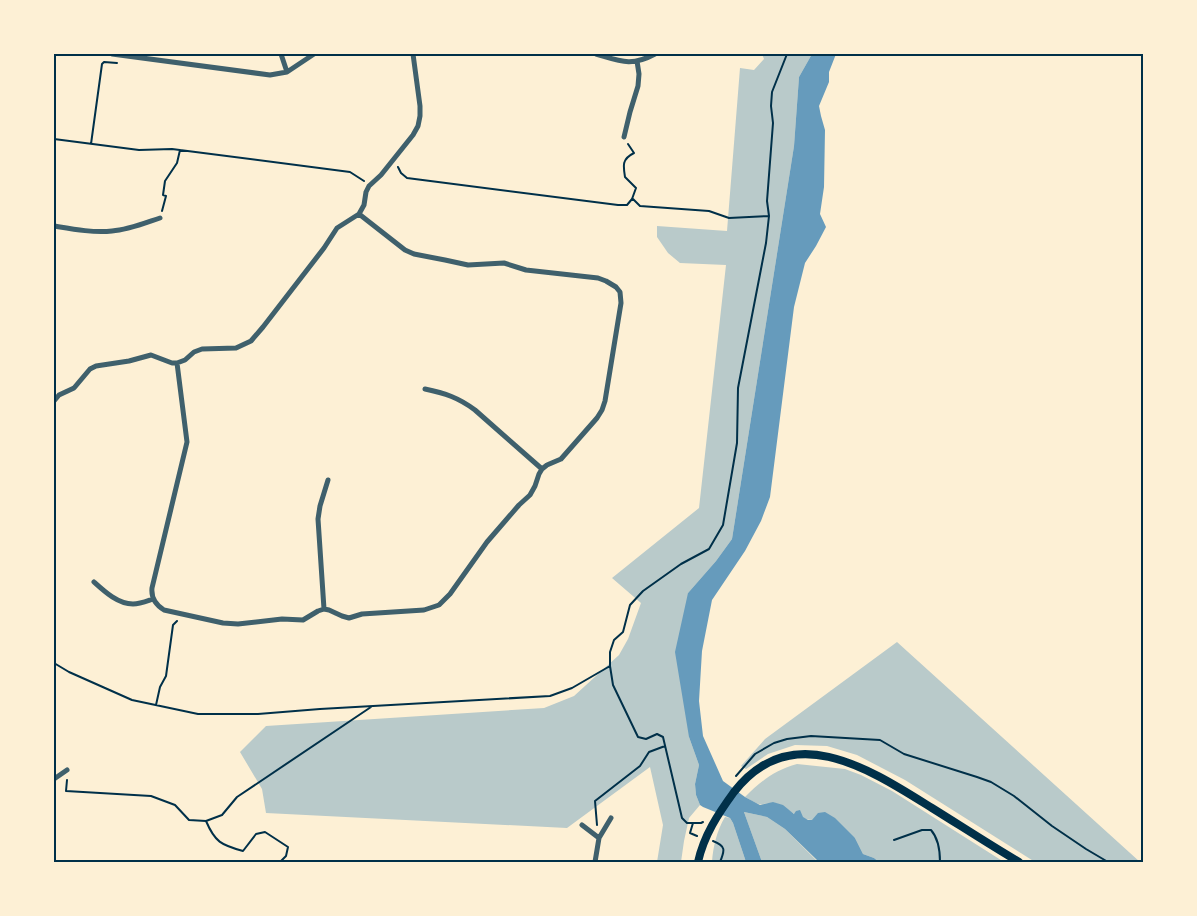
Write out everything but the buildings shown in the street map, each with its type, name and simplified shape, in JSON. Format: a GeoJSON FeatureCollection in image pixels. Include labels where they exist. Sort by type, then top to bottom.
{"type":"FeatureCollection","features":[{"type":"Feature","properties":{"kind":"main road"},"geometry":{"type":"LineString","coordinates":[[698,862],[705,838],[717,816],[737,788],[758,769],[781,758],[801,754],[824,755],[857,765],[890,782],[1019,862]]}},
{"type":"Feature","properties":{"kind":"street"},"geometry":{"type":"LineString","coordinates":[[112,54],[270,75],[287,72],[314,54]]}},
{"type":"Feature","properties":{"kind":"street"},"geometry":{"type":"LineString","coordinates":[[281,54],[287,72]]}},
{"type":"Feature","properties":{"kind":"street"},"geometry":{"type":"LineString","coordinates":[[54,401],[59,395],[74,388],[90,369],[96,366],[129,361],[151,355],[177,363],[202,349],[236,348],[251,341],[324,248],[337,228],[359,214],[369,186],[381,175],[413,135],[418,126],[420,106],[413,54]]}},
{"type":"Feature","properties":{"kind":"street"},"geometry":{"type":"LineString","coordinates":[[596,54],[627,62],[637,61],[655,54]]}},
{"type":"Feature","properties":{"kind":"street"},"geometry":{"type":"LineString","coordinates":[[624,137],[638,86],[637,61]]}},
{"type":"Feature","properties":{"kind":"street"},"geometry":{"type":"LineString","coordinates":[[177,363],[187,442],[152,588],[153,599],[159,607],[180,614],[222,623],[238,624],[282,619],[303,620],[324,609],[349,618],[362,614],[424,610],[439,605],[450,594],[487,542],[530,495],[542,469],[562,459],[598,418],[605,401],[621,304],[620,292],[612,283],[598,278],[526,270],[504,263],[468,266],[414,254],[405,250],[359,214]]}},
{"type":"Feature","properties":{"kind":"street"},"geometry":{"type":"LineString","coordinates":[[54,226],[112,231],[130,228],[160,218]]}},
{"type":"Feature","properties":{"kind":"street"},"geometry":{"type":"LineString","coordinates":[[425,389],[443,393],[466,403],[542,469]]}},
{"type":"Feature","properties":{"kind":"street"},"geometry":{"type":"LineString","coordinates":[[324,609],[318,518],[328,480]]}},
{"type":"Feature","properties":{"kind":"street"},"geometry":{"type":"LineString","coordinates":[[94,582],[105,593],[127,604],[139,604],[153,599]]}},
{"type":"Feature","properties":{"kind":"street"},"geometry":{"type":"LineString","coordinates":[[54,779],[67,770]]}},
{"type":"Feature","properties":{"kind":"street"},"geometry":{"type":"LineString","coordinates":[[595,862],[599,838],[611,818]]}},
{"type":"Feature","properties":{"kind":"street"},"geometry":{"type":"LineString","coordinates":[[582,825],[599,838]]}},
{"type":"Feature","properties":{"kind":"path"},"geometry":{"type":"LineString","coordinates":[[707,817],[701,823],[687,823],[682,818],[663,737],[657,734],[646,739],[638,737],[613,685],[610,652],[614,640],[623,632],[630,605],[643,591],[681,564],[709,549],[723,525],[737,443],[738,388],[766,243],[773,124],[770,106],[772,92],[787,54]]}},
{"type":"Feature","properties":{"kind":"path"},"geometry":{"type":"LineString","coordinates":[[91,144],[102,64],[104,62],[117,64],[119,55]]}},
{"type":"Feature","properties":{"kind":"path"},"geometry":{"type":"LineString","coordinates":[[392,162],[407,178],[627,205],[632,199],[636,188],[625,177],[623,165],[627,157],[634,153],[624,137]]}},
{"type":"Feature","properties":{"kind":"path"},"geometry":{"type":"LineString","coordinates":[[54,139],[139,150],[172,149],[350,172],[369,186]]}},
{"type":"Feature","properties":{"kind":"path"},"geometry":{"type":"LineString","coordinates":[[160,218],[166,196],[163,195],[165,181],[178,163],[180,150]]}},
{"type":"Feature","properties":{"kind":"path"},"geometry":{"type":"LineString","coordinates":[[632,199],[640,206],[709,211],[729,218],[769,216]]}},
{"type":"Feature","properties":{"kind":"path"},"geometry":{"type":"LineString","coordinates":[[156,705],[160,687],[166,676],[173,625],[178,620],[180,614]]}},
{"type":"Feature","properties":{"kind":"path"},"geometry":{"type":"LineString","coordinates":[[54,663],[132,700],[198,714],[258,714],[550,696],[572,688],[610,666]]}},
{"type":"Feature","properties":{"kind":"path"},"geometry":{"type":"LineString","coordinates":[[67,770],[66,792],[151,796],[175,805],[189,820],[206,821],[222,815],[237,797],[373,706]]}},
{"type":"Feature","properties":{"kind":"path"},"geometry":{"type":"LineString","coordinates":[[736,776],[755,754],[765,747],[780,741],[811,736],[880,740],[904,754],[991,782],[1014,796],[1052,826],[1108,862]]}},
{"type":"Feature","properties":{"kind":"path"},"geometry":{"type":"LineString","coordinates":[[599,838],[594,801],[640,766],[649,752],[665,746]]}},
{"type":"Feature","properties":{"kind":"path"},"geometry":{"type":"LineString","coordinates":[[206,821],[212,835],[226,846],[243,851],[256,834],[265,832],[288,848],[286,856],[280,862]]}},
{"type":"Feature","properties":{"kind":"path"},"geometry":{"type":"LineString","coordinates":[[693,823],[690,833],[696,836]]}},
{"type":"Feature","properties":{"kind":"path"},"geometry":{"type":"LineString","coordinates":[[894,840],[922,830],[931,830],[936,839],[940,862]]}},
{"type":"Feature","properties":{"kind":"path"},"geometry":{"type":"LineString","coordinates":[[712,841],[720,844],[724,849],[720,862]]}},
{"type":"Feature","properties":{"kind":"shaded area"},"geometry":{"type":"Polygon","coordinates":[[[762,54],[812,54],[799,77],[794,146],[732,539],[688,593],[689,737],[699,765],[695,784],[696,795],[700,805],[689,818],[681,862],[657,862],[663,825],[650,767],[567,828],[266,813],[262,789],[240,752],[266,726],[544,708],[574,696],[619,655],[628,639],[641,603],[612,578],[699,508],[726,265],[680,263],[668,253],[657,237],[657,226],[727,231],[740,68],[754,70],[764,59],[762,54]]]}},
{"type":"Feature","properties":{"kind":"shaded area"},"geometry":{"type":"Polygon","coordinates":[[[897,642],[1140,862],[1035,862],[905,780],[857,755],[827,746],[795,745],[768,754],[746,769],[741,766],[765,739],[897,642]]]}},
{"type":"Feature","properties":{"kind":"shaded area"},"geometry":{"type":"Polygon","coordinates":[[[797,764],[845,769],[861,775],[892,791],[1004,862],[879,862],[863,854],[855,838],[798,816],[775,803],[759,804],[745,797],[769,777],[782,769],[797,764]]]}},
{"type":"Feature","properties":{"kind":"shaded area"},"geometry":{"type":"Polygon","coordinates":[[[744,812],[767,817],[785,829],[818,862],[762,862],[744,812]]]}},
{"type":"Feature","properties":{"kind":"shaded area"},"geometry":{"type":"Polygon","coordinates":[[[725,817],[730,818],[733,823],[746,862],[712,862],[716,839],[725,817]]]}},
{"type":"Feature","properties":{"kind":"water"},"geometry":{"type":"Polygon","coordinates":[[[812,54],[836,54],[829,72],[829,82],[819,106],[825,130],[824,187],[820,214],[826,227],[805,263],[794,307],[770,497],[761,521],[745,551],[712,600],[702,651],[699,701],[703,736],[723,781],[760,805],[773,802],[783,805],[794,814],[800,810],[803,817],[808,820],[812,820],[818,813],[825,812],[835,818],[855,838],[863,854],[879,862],[819,862],[785,829],[767,817],[744,812],[762,862],[746,862],[730,818],[700,805],[696,795],[695,784],[699,765],[689,737],[675,652],[688,593],[732,539],[794,146],[799,77],[812,54]]]}}]}
